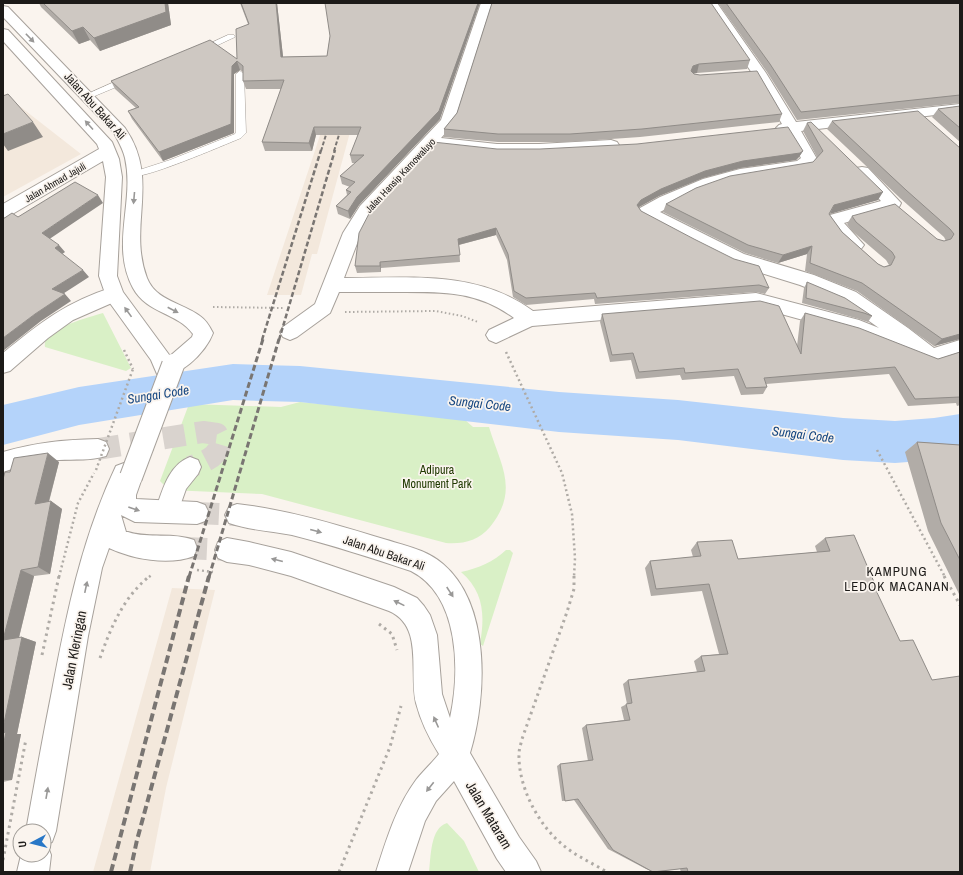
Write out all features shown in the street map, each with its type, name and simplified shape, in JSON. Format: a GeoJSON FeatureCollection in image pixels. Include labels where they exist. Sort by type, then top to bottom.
{"type":"FeatureCollection","features":[{"type":"Feature","properties":{"kind":"street","name":"Jalan Hansip Karnowaluyo"},"geometry":{"type":"LineString","coordinates":[[290,332],[323,308],[334,285],[352,233],[366,210],[448,121],[452,113],[468,56],[487,3]]}},
{"type":"Feature","properties":{"kind":"street"},"geometry":{"type":"LineString","coordinates":[[711,3],[759,73],[792,127],[809,159],[802,165],[731,176],[667,200],[646,212],[698,240],[738,258],[807,280],[849,297],[901,333],[931,357]]}},
{"type":"Feature","properties":{"kind":"street","name":"Jalan Abu Bakar Ali"},"geometry":{"type":"LineString","coordinates":[[3,10],[87,96],[120,131],[126,140],[134,162],[136,174],[131,244],[138,280],[148,294],[194,322],[203,333],[200,341],[168,366],[128,475],[124,495],[125,505],[135,511],[197,513]]}},
{"type":"Feature","properties":{"kind":"street","name":"Jalan Abu Bakar Ali"},"geometry":{"type":"LineString","coordinates":[[3,33],[104,142],[113,167],[114,177],[108,276],[114,294],[168,366]]}},
{"type":"Feature","properties":{"kind":"street"},"geometry":{"type":"LineString","coordinates":[[741,75],[759,73]]}},
{"type":"Feature","properties":{"kind":"street"},"geometry":{"type":"LineString","coordinates":[[769,130],[960,108]]}},
{"type":"Feature","properties":{"kind":"street"},"geometry":{"type":"LineString","coordinates":[[917,113],[933,128]]}},
{"type":"Feature","properties":{"kind":"street"},"geometry":{"type":"LineString","coordinates":[[811,124],[827,140]]}},
{"type":"Feature","properties":{"kind":"street"},"geometry":{"type":"LineString","coordinates":[[430,142],[497,149],[539,149],[628,144]]}},
{"type":"Feature","properties":{"kind":"street","name":"Jalan Ahmad Jajuli"},"geometry":{"type":"LineString","coordinates":[[3,212],[108,151]]}},
{"type":"Feature","properties":{"kind":"street"},"geometry":{"type":"LineString","coordinates":[[849,160],[899,208],[836,219],[835,223],[844,235],[868,256]]}},
{"type":"Feature","properties":{"kind":"street"},"geometry":{"type":"LineString","coordinates":[[334,285],[390,284],[456,286],[492,295],[518,310],[530,319]]}},
{"type":"Feature","properties":{"kind":"street"},"geometry":{"type":"LineString","coordinates":[[3,365],[48,328],[66,316],[95,301],[114,294]]}},
{"type":"Feature","properties":{"kind":"street"},"geometry":{"type":"LineString","coordinates":[[501,343],[530,319],[756,300],[859,328],[931,357],[960,348]]}},
{"type":"Feature","properties":{"kind":"street"},"geometry":{"type":"LineString","coordinates":[[3,462],[30,454],[58,450],[97,459]]}},
{"type":"Feature","properties":{"kind":"street"},"geometry":{"type":"LineString","coordinates":[[167,512],[178,480],[183,472],[190,467]]}},
{"type":"Feature","properties":{"kind":"street","name":"Jalan Kleringan"},"geometry":{"type":"LineString","coordinates":[[42,823],[75,636],[90,568],[108,512],[128,475]]}},
{"type":"Feature","properties":{"kind":"street"},"geometry":{"type":"LineString","coordinates":[[108,512],[116,539],[133,546],[147,548],[188,559]]}},
{"type":"Feature","properties":{"kind":"street","name":"Jalan Abu Bakar Ali"},"geometry":{"type":"LineString","coordinates":[[237,515],[249,516],[313,530],[370,546],[423,565],[434,572],[443,581],[452,594],[458,607],[464,629],[468,671],[466,708],[454,756],[427,791],[414,811],[405,830],[392,872]]}},
{"type":"Feature","properties":{"kind":"street"},"geometry":{"type":"LineString","coordinates":[[224,561],[246,553],[298,565],[407,606],[416,617],[426,649],[430,705],[435,720],[454,756]]}},
{"type":"Feature","properties":{"kind":"street","name":"Jalan Mataram"},"geometry":{"type":"LineString","coordinates":[[454,756],[508,848],[525,872]]}},
{"type":"Feature","properties":{"kind":"lane"},"geometry":{"type":"LineString","coordinates":[[195,52],[231,37]]}},
{"type":"Feature","properties":{"kind":"lane"},"geometry":{"type":"LineString","coordinates":[[136,174],[173,162],[241,133],[240,74]]}},
{"type":"Feature","properties":{"kind":"lane"},"geometry":{"type":"LineString","coordinates":[[87,96],[136,76]]}},
{"type":"Feature","properties":{"kind":"path"},"geometry":{"type":"LineString","coordinates":[[208,306],[323,308],[348,313],[436,311],[474,320],[489,328],[501,343],[562,473],[572,514],[575,558],[574,589],[522,739],[518,756],[521,774],[528,797],[542,821],[560,842],[607,872]]}},
{"type":"Feature","properties":{"kind":"path"},"geometry":{"type":"LineString","coordinates":[[97,459],[134,369]]}},
{"type":"Feature","properties":{"kind":"path"},"geometry":{"type":"LineString","coordinates":[[877,450],[960,605]]}},
{"type":"Feature","properties":{"kind":"path"},"geometry":{"type":"LineString","coordinates":[[188,559],[224,561]]}},
{"type":"Feature","properties":{"kind":"path"},"geometry":{"type":"LineString","coordinates":[[98,664],[107,638],[122,608],[148,577],[159,571]]}},
{"type":"Feature","properties":{"kind":"path"},"geometry":{"type":"LineString","coordinates":[[373,621],[380,624],[392,634],[398,652]]}},
{"type":"Feature","properties":{"kind":"path"},"geometry":{"type":"LineString","coordinates":[[339,872],[390,747],[403,702]]}},
{"type":"Feature","properties":{"kind":"shaded area"},"geometry":{"type":"Polygon","coordinates":[[[348,51],[372,51],[317,254],[312,254],[301,295],[267,295],[348,51]]]}},
{"type":"Feature","properties":{"kind":"shaded area"},"geometry":{"type":"Polygon","coordinates":[[[4,94],[81,154],[3,197],[3,95],[4,94]]]}},
{"type":"Feature","properties":{"kind":"shaded area"},"geometry":{"type":"Polygon","coordinates":[[[172,588],[215,590],[166,788],[150,872],[93,872],[172,588]]]}},
{"type":"Feature","properties":{"kind":"green space"},"geometry":{"type":"Polygon","coordinates":[[[103,313],[131,368],[126,371],[45,347],[46,341],[58,329],[103,313]]]}},
{"type":"Feature","properties":{"kind":"green space","name":"Adipura Monument Park"},"geometry":{"type":"Polygon","coordinates":[[[300,402],[457,417],[464,419],[473,427],[489,427],[505,477],[506,489],[504,501],[499,514],[490,527],[481,536],[465,542],[446,543],[262,494],[169,490],[160,481],[189,404],[281,407],[300,402]]]}},
{"type":"Feature","properties":{"kind":"green space"},"geometry":{"type":"Polygon","coordinates":[[[506,550],[510,550],[513,553],[483,646],[480,644],[482,633],[481,605],[474,588],[461,572],[474,569],[485,564],[506,550]]]}},
{"type":"Feature","properties":{"kind":"green space"},"geometry":{"type":"Polygon","coordinates":[[[447,823],[464,841],[479,872],[429,872],[434,837],[441,826],[447,823]]]}},
{"type":"Feature","properties":{"kind":"building"},"geometry":{"type":"Polygon","coordinates":[[[43,3],[165,3],[166,12],[94,38],[83,27],[72,31],[43,3]]]}},
{"type":"Feature","properties":{"kind":"building"},"geometry":{"type":"Polygon","coordinates":[[[241,3],[276,3],[281,57],[327,56],[330,36],[325,3],[478,3],[439,111],[357,197],[348,211],[336,206],[351,192],[346,190],[355,182],[340,176],[364,155],[350,155],[361,127],[314,127],[309,143],[262,142],[284,80],[243,81],[243,66],[237,61],[232,66],[231,124],[159,152],[128,111],[139,107],[111,81],[210,40],[237,59],[236,29],[249,24],[241,3]]]}},
{"type":"Feature","properties":{"kind":"building"},"geometry":{"type":"Polygon","coordinates":[[[492,3],[711,3],[750,60],[699,64],[693,66],[691,71],[694,74],[700,75],[757,71],[782,114],[642,129],[570,134],[498,134],[444,129],[457,113],[492,3]]]}},
{"type":"Feature","properties":{"kind":"building"},"geometry":{"type":"Polygon","coordinates":[[[726,3],[960,3],[960,95],[801,112],[770,64],[726,3]]]}},
{"type":"Feature","properties":{"kind":"building"},"geometry":{"type":"Polygon","coordinates":[[[8,94],[33,122],[3,134],[3,96],[8,94]]]}},
{"type":"Feature","properties":{"kind":"building"},"geometry":{"type":"Polygon","coordinates":[[[960,106],[960,128],[938,109],[960,106]]]}},
{"type":"Feature","properties":{"kind":"building"},"geometry":{"type":"Polygon","coordinates":[[[918,111],[960,148],[960,334],[942,339],[862,283],[810,263],[812,246],[783,255],[748,245],[666,204],[696,188],[730,176],[813,162],[823,151],[807,123],[811,122],[883,192],[834,205],[829,214],[842,232],[878,264],[884,267],[891,265],[895,257],[892,252],[856,222],[852,216],[895,204],[937,239],[944,241],[951,239],[954,234],[832,121],[918,111]]]}},
{"type":"Feature","properties":{"kind":"building"},"geometry":{"type":"Polygon","coordinates":[[[788,127],[803,151],[800,153],[743,161],[705,171],[661,189],[641,200],[637,205],[641,211],[734,259],[759,266],[769,288],[759,285],[597,298],[595,293],[526,298],[514,291],[508,254],[496,228],[458,239],[460,255],[380,262],[380,266],[355,266],[359,233],[372,208],[433,142],[497,149],[540,149],[637,144],[788,127]]]}},
{"type":"Feature","properties":{"kind":"building"},"geometry":{"type":"Polygon","coordinates":[[[75,182],[98,195],[42,233],[59,245],[55,248],[83,270],[52,289],[65,294],[3,338],[3,219],[12,213],[18,217],[75,182]]]}},
{"type":"Feature","properties":{"kind":"building"},"geometry":{"type":"Polygon","coordinates":[[[807,282],[845,298],[872,316],[806,298],[807,282]]]}},
{"type":"Feature","properties":{"kind":"building"},"geometry":{"type":"Polygon","coordinates":[[[760,301],[779,306],[801,354],[805,313],[859,328],[938,359],[960,352],[960,397],[915,399],[895,367],[764,378],[767,387],[746,388],[738,369],[685,373],[684,368],[639,372],[633,353],[612,355],[602,314],[760,301]]]}},
{"type":"Feature","properties":{"kind":"building"},"geometry":{"type":"Polygon","coordinates":[[[917,442],[960,445],[960,560],[941,523],[917,442]]]}},
{"type":"Feature","properties":{"kind":"building"},"geometry":{"type":"Polygon","coordinates":[[[48,453],[35,504],[51,501],[38,567],[21,570],[3,640],[3,479],[5,472],[10,472],[14,458],[48,453]]]}},
{"type":"Feature","properties":{"kind":"building"},"geometry":{"type":"Polygon","coordinates":[[[854,535],[874,582],[872,582],[900,641],[913,640],[932,680],[960,676],[960,872],[688,872],[687,868],[653,872],[613,850],[578,799],[565,801],[560,764],[593,760],[586,725],[630,720],[626,704],[632,703],[628,680],[705,671],[701,656],[728,654],[709,584],[656,589],[650,561],[701,556],[697,542],[732,540],[738,559],[830,551],[825,538],[854,535]]]}},
{"type":"Feature","properties":{"kind":"building"},"geometry":{"type":"Polygon","coordinates":[[[22,637],[3,728],[3,640],[22,637]]]}},
{"type":"Feature","properties":{"kind":"building"},"geometry":{"type":"Polygon","coordinates":[[[6,732],[3,747],[3,733],[6,732]]]}},
{"type":"Feature","properties":{"kind":"waterway","name":"Sungai Code"},"geometry":{"type":"LineString","coordinates":[[3,425],[79,406],[233,382],[300,384],[559,412],[678,420],[843,439],[895,442],[934,439],[960,434]]}},
{"type":"Feature","properties":{"kind":"tunnel"},"geometry":{"type":"LineString","coordinates":[[98,449],[203,432],[217,434],[221,442],[217,452],[209,459],[190,467]]}},
{"type":"Feature","properties":{"kind":"tunnel"},"geometry":{"type":"LineString","coordinates":[[197,513],[237,515]]}},
{"type":"Feature","properties":{"kind":"tunnel"},"geometry":{"type":"LineString","coordinates":[[185,548],[227,550]]}},
{"type":"Feature","properties":{"kind":"railway"},"geometry":{"type":"LineString","coordinates":[[321,151],[329,125]]}},
{"type":"Feature","properties":{"kind":"railway"},"geometry":{"type":"LineString","coordinates":[[334,151],[342,125]]}},
{"type":"Feature","properties":{"kind":"railway"},"geometry":{"type":"LineString","coordinates":[[262,340],[321,150]]}},
{"type":"Feature","properties":{"kind":"railway"},"geometry":{"type":"LineString","coordinates":[[279,340],[335,150]]}},
{"type":"Feature","properties":{"kind":"railway"},"geometry":{"type":"LineString","coordinates":[[189,577],[263,339]]}},
{"type":"Feature","properties":{"kind":"railway"},"geometry":{"type":"LineString","coordinates":[[209,577],[279,339]]}},
{"type":"Feature","properties":{"kind":"railway"},"geometry":{"type":"LineString","coordinates":[[111,872],[189,576]]}},
{"type":"Feature","properties":{"kind":"railway"},"geometry":{"type":"LineString","coordinates":[[130,872],[137,840],[209,576]]}},
{"type":"Feature","properties":{"kind":"district","name":"KAMPUNG LEDOK MACANAN"},"geometry":{"type":"Point","coordinates":[897,578]}}]}
